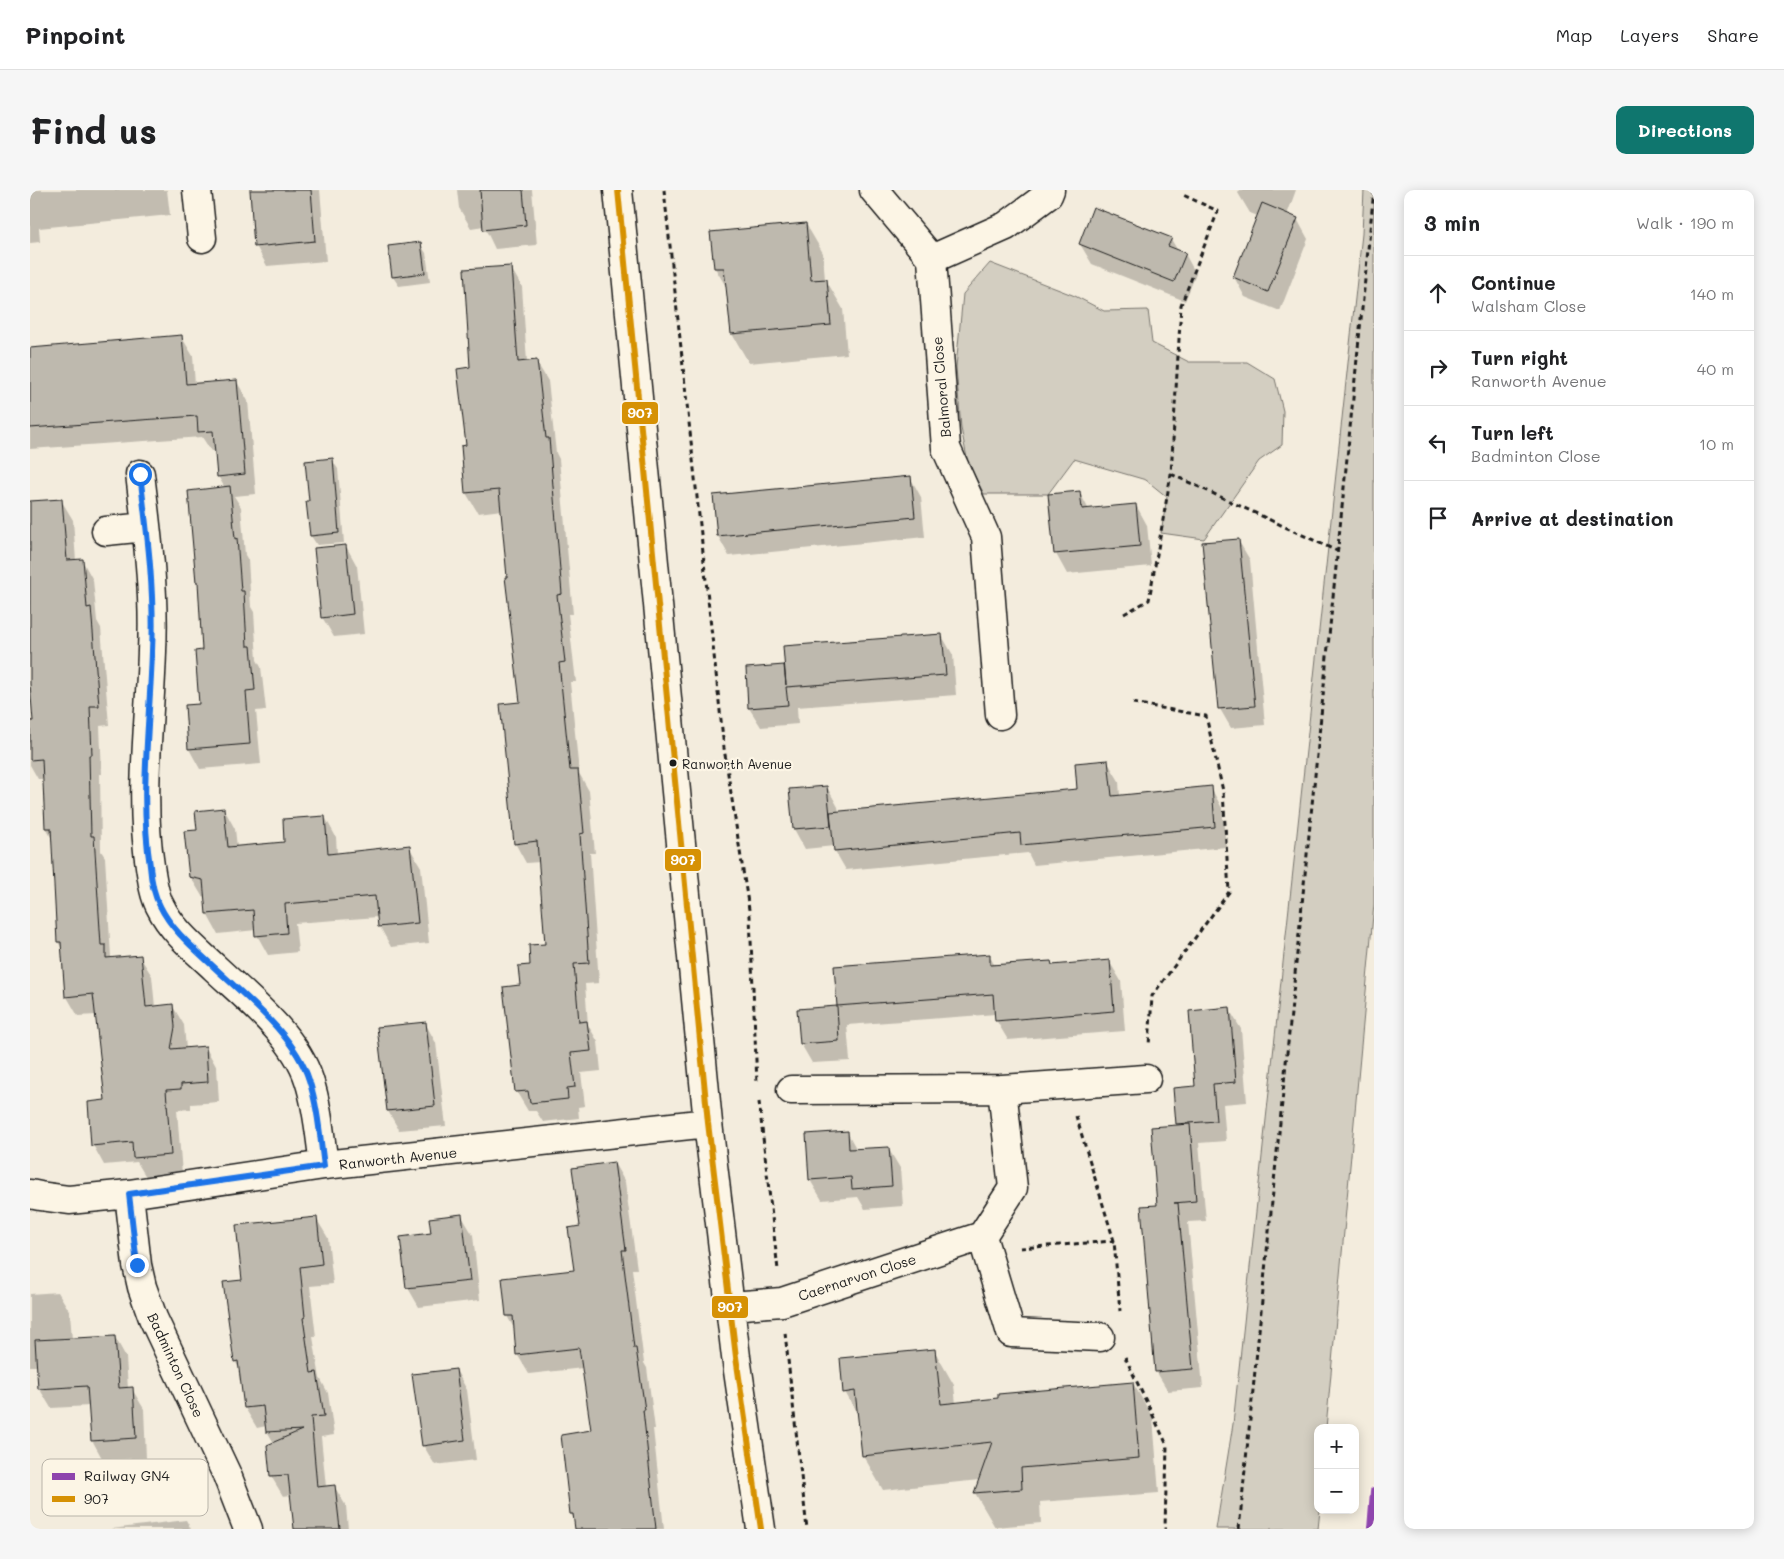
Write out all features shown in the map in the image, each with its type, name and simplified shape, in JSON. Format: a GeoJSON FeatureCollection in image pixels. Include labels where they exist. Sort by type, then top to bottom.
{"type":"FeatureCollection","features":[{"type":"Feature","properties":{"kind":"street"},"geometry":{"type":"LineString","coordinates":[[197,190],[202,238]]}},
{"type":"Feature","properties":{"kind":"street"},"geometry":{"type":"LineString","coordinates":[[618,190],[708,1123],[730,1306],[761,1529]]}},
{"type":"Feature","properties":{"kind":"street"},"geometry":{"type":"LineString","coordinates":[[874,190],[932,259],[1006,226],[1048,195],[1050,190]]}},
{"type":"Feature","properties":{"kind":"street","name":"Balmoral Close"},"geometry":{"type":"LineString","coordinates":[[932,259],[946,448],[986,537],[1000,715]]}},
{"type":"Feature","properties":{"kind":"street"},"geometry":{"type":"LineString","coordinates":[[140,474],[152,583],[152,650],[147,730],[146,823],[152,880],[159,906],[182,936],[280,1032],[296,1052],[309,1078],[315,1101],[324,1166]]}},
{"type":"Feature","properties":{"kind":"street"},"geometry":{"type":"LineString","coordinates":[[106,531],[146,527]]}},
{"type":"Feature","properties":{"kind":"street"},"geometry":{"type":"LineString","coordinates":[[791,1090],[1002,1089],[1146,1079]]}},
{"type":"Feature","properties":{"kind":"street"},"geometry":{"type":"LineString","coordinates":[[1002,1089],[1013,1188],[984,1243],[1011,1333],[1100,1337]]}},
{"type":"Feature","properties":{"kind":"street","name":"Ranworth Avenue"},"geometry":{"type":"LineString","coordinates":[[30,1194],[69,1200],[129,1194],[324,1166],[668,1129],[708,1123]]}},
{"type":"Feature","properties":{"kind":"street","name":"Badminton Close"},"geometry":{"type":"LineString","coordinates":[[129,1194],[137,1265],[142,1287],[153,1318],[227,1475],[248,1529]]}},
{"type":"Feature","properties":{"kind":"street","name":"Caernarvon Close"},"geometry":{"type":"LineString","coordinates":[[730,1306],[782,1302],[984,1243]]}},
{"type":"Feature","properties":{"kind":"path"},"geometry":{"type":"LineString","coordinates":[[664,190],[724,748],[750,916],[758,1089]]}},
{"type":"Feature","properties":{"kind":"path"},"geometry":{"type":"LineString","coordinates":[[1239,1529],[1374,190]]}},
{"type":"Feature","properties":{"kind":"path"},"geometry":{"type":"LineString","coordinates":[[1124,614],[1149,600],[1171,474],[1181,306],[1218,211],[1181,194]]}},
{"type":"Feature","properties":{"kind":"path"},"geometry":{"type":"LineString","coordinates":[[1171,474],[1337,551]]}},
{"type":"Feature","properties":{"kind":"path"},"geometry":{"type":"LineString","coordinates":[[1133,703],[1206,716],[1224,791],[1228,892],[1152,996],[1146,1079]]}},
{"type":"Feature","properties":{"kind":"path"},"geometry":{"type":"LineString","coordinates":[[1067,1084],[1114,1242],[1121,1318]]}},
{"type":"Feature","properties":{"kind":"path"},"geometry":{"type":"LineString","coordinates":[[759,1099],[807,1529]]}},
{"type":"Feature","properties":{"kind":"path"},"geometry":{"type":"LineString","coordinates":[[984,1243],[1114,1242]]}},
{"type":"Feature","properties":{"kind":"path"},"geometry":{"type":"LineString","coordinates":[[1124,1355],[1167,1445],[1165,1529]]}},
{"type":"Feature","properties":{"kind":"shaded area"},"geometry":{"type":"Polygon","coordinates":[[[1364,190],[1374,190],[1374,904],[1326,1424],[1314,1424],[1314,1514],[1320,1514],[1318,1529],[1216,1529],[1233,1424],[1362,234],[1364,190]]]}},
{"type":"Feature","properties":{"kind":"shaded area"},"geometry":{"type":"Polygon","coordinates":[[[990,263],[1075,296],[1104,311],[1148,310],[1152,343],[1189,362],[1247,362],[1275,379],[1283,411],[1282,445],[1259,461],[1204,539],[1161,533],[1167,497],[1146,480],[1074,459],[1048,494],[984,494],[968,463],[961,428],[956,367],[963,294],[990,263]]]}},
{"type":"Feature","properties":{"kind":"building"},"geometry":{"type":"Polygon","coordinates":[[[250,190],[311,190],[315,241],[254,247],[250,190]]]}},
{"type":"Feature","properties":{"kind":"building"},"geometry":{"type":"Polygon","coordinates":[[[480,190],[523,190],[526,225],[483,230],[480,190]]]}},
{"type":"Feature","properties":{"kind":"building"},"geometry":{"type":"Polygon","coordinates":[[[1262,203],[1298,218],[1268,292],[1233,277],[1262,203]]]}},
{"type":"Feature","properties":{"kind":"building"},"geometry":{"type":"Polygon","coordinates":[[[1093,207],[1172,238],[1168,246],[1186,253],[1174,282],[1079,244],[1093,207]]]}},
{"type":"Feature","properties":{"kind":"building"},"geometry":{"type":"Polygon","coordinates":[[[806,223],[811,280],[827,279],[831,325],[731,334],[724,268],[714,268],[710,232],[806,223]]]}},
{"type":"Feature","properties":{"kind":"building"},"geometry":{"type":"Polygon","coordinates":[[[421,242],[425,273],[392,277],[388,246],[421,242]]]}},
{"type":"Feature","properties":{"kind":"building"},"geometry":{"type":"Polygon","coordinates":[[[511,266],[518,362],[537,360],[546,438],[549,438],[562,594],[557,595],[565,662],[559,663],[570,770],[578,770],[584,833],[580,834],[589,963],[574,964],[579,1022],[587,1021],[591,1051],[571,1053],[575,1087],[567,1088],[568,1099],[530,1103],[528,1091],[515,1092],[503,987],[520,985],[518,966],[530,965],[529,945],[545,944],[537,841],[514,844],[500,704],[520,702],[505,577],[507,577],[499,490],[465,493],[461,446],[466,445],[457,369],[470,367],[464,269],[511,266]]]}},
{"type":"Feature","properties":{"kind":"building"},"geometry":{"type":"Polygon","coordinates":[[[182,335],[186,384],[237,380],[245,474],[217,477],[213,431],[198,432],[197,416],[30,428],[30,348],[182,335]]]}},
{"type":"Feature","properties":{"kind":"building"},"geometry":{"type":"Polygon","coordinates":[[[333,458],[339,533],[310,536],[306,501],[309,501],[305,461],[333,458]]]}},
{"type":"Feature","properties":{"kind":"building"},"geometry":{"type":"Polygon","coordinates":[[[911,476],[915,517],[717,536],[713,495],[911,476]]]}},
{"type":"Feature","properties":{"kind":"building"},"geometry":{"type":"Polygon","coordinates":[[[230,486],[235,539],[237,538],[241,591],[244,591],[247,646],[251,646],[255,690],[246,691],[250,744],[188,749],[185,705],[199,704],[195,651],[202,650],[198,582],[196,582],[188,491],[230,486]]]}},
{"type":"Feature","properties":{"kind":"building"},"geometry":{"type":"Polygon","coordinates":[[[1080,491],[1082,509],[1136,504],[1140,546],[1054,554],[1048,494],[1080,491]]]}},
{"type":"Feature","properties":{"kind":"building"},"geometry":{"type":"Polygon","coordinates":[[[62,499],[67,560],[83,559],[87,608],[91,607],[99,706],[90,706],[92,755],[89,755],[91,836],[94,836],[101,945],[106,945],[106,958],[141,955],[146,1007],[173,1004],[175,1027],[171,1049],[206,1046],[208,1082],[181,1084],[181,1089],[166,1090],[171,1155],[133,1158],[132,1142],[91,1146],[88,1102],[105,1100],[93,994],[65,997],[61,942],[57,942],[51,828],[45,828],[42,759],[30,760],[30,721],[33,721],[30,684],[30,501],[62,499]]]}},
{"type":"Feature","properties":{"kind":"building"},"geometry":{"type":"Polygon","coordinates":[[[1239,539],[1255,706],[1218,709],[1202,542],[1239,539]]]}},
{"type":"Feature","properties":{"kind":"building"},"geometry":{"type":"Polygon","coordinates":[[[346,545],[353,614],[321,618],[314,548],[346,545]]]}},
{"type":"Feature","properties":{"kind":"building"},"geometry":{"type":"Polygon","coordinates":[[[942,634],[946,675],[786,687],[788,705],[748,708],[746,668],[784,665],[786,685],[783,646],[942,634]]]}},
{"type":"Feature","properties":{"kind":"building"},"geometry":{"type":"Polygon","coordinates":[[[1108,760],[1112,796],[1212,786],[1215,827],[1021,845],[1020,833],[834,851],[830,812],[1077,789],[1075,763],[1108,760]]]}},
{"type":"Feature","properties":{"kind":"building"},"geometry":{"type":"Polygon","coordinates":[[[827,786],[831,826],[793,829],[789,789],[827,786]]]}},
{"type":"Feature","properties":{"kind":"building"},"geometry":{"type":"Polygon","coordinates":[[[224,808],[228,847],[284,842],[283,819],[325,816],[328,854],[410,845],[418,923],[378,927],[375,896],[285,904],[287,933],[255,936],[253,910],[206,914],[203,880],[189,877],[184,831],[197,830],[195,811],[224,808]]]}},
{"type":"Feature","properties":{"kind":"building"},"geometry":{"type":"Polygon","coordinates":[[[990,954],[990,965],[1051,961],[1052,965],[1110,960],[1114,1011],[995,1021],[993,994],[837,1006],[834,966],[990,954]]]}},
{"type":"Feature","properties":{"kind":"building"},"geometry":{"type":"Polygon","coordinates":[[[837,1006],[839,1041],[800,1044],[797,1009],[837,1006]]]}},
{"type":"Feature","properties":{"kind":"building"},"geometry":{"type":"Polygon","coordinates":[[[1230,1007],[1236,1082],[1213,1084],[1216,1121],[1176,1124],[1173,1088],[1195,1086],[1189,1011],[1230,1007]]]}},
{"type":"Feature","properties":{"kind":"building"},"geometry":{"type":"Polygon","coordinates":[[[426,1022],[435,1106],[387,1111],[377,1027],[426,1022]]]}},
{"type":"Feature","properties":{"kind":"building"},"geometry":{"type":"Polygon","coordinates":[[[1190,1124],[1196,1201],[1174,1203],[1178,1203],[1193,1369],[1155,1372],[1141,1206],[1157,1205],[1151,1127],[1190,1124]]]}},
{"type":"Feature","properties":{"kind":"building"},"geometry":{"type":"Polygon","coordinates":[[[848,1131],[849,1149],[889,1147],[892,1186],[852,1189],[851,1177],[809,1180],[806,1134],[848,1131]]]}},
{"type":"Feature","properties":{"kind":"building"},"geometry":{"type":"Polygon","coordinates":[[[614,1162],[626,1250],[622,1250],[634,1348],[636,1348],[645,1410],[643,1410],[656,1529],[575,1529],[573,1514],[570,1514],[561,1435],[591,1430],[579,1348],[516,1355],[513,1316],[506,1316],[502,1278],[574,1270],[568,1228],[580,1226],[572,1168],[614,1162]]]}},
{"type":"Feature","properties":{"kind":"building"},"geometry":{"type":"Polygon","coordinates":[[[462,1214],[470,1281],[406,1288],[400,1237],[431,1233],[429,1218],[462,1214]]]}},
{"type":"Feature","properties":{"kind":"building"},"geometry":{"type":"Polygon","coordinates":[[[317,1217],[322,1264],[300,1267],[305,1317],[303,1318],[311,1373],[317,1372],[324,1416],[311,1417],[317,1487],[335,1485],[340,1529],[294,1529],[288,1475],[270,1476],[267,1445],[302,1430],[266,1432],[263,1406],[244,1408],[238,1361],[234,1362],[223,1282],[242,1280],[236,1225],[317,1217]]]}},
{"type":"Feature","properties":{"kind":"building"},"geometry":{"type":"Polygon","coordinates":[[[115,1336],[119,1388],[133,1387],[136,1438],[91,1441],[87,1386],[38,1389],[35,1340],[115,1336]]]}},
{"type":"Feature","properties":{"kind":"building"},"geometry":{"type":"Polygon","coordinates":[[[935,1349],[941,1404],[998,1398],[998,1394],[1133,1382],[1139,1458],[1021,1468],[1022,1489],[974,1493],[992,1442],[862,1456],[855,1391],[843,1393],[840,1358],[935,1349]]]}},
{"type":"Feature","properties":{"kind":"building"},"geometry":{"type":"Polygon","coordinates":[[[456,1369],[465,1440],[422,1446],[412,1374],[456,1369]]]}},
{"type":"Feature","properties":{"kind":"rail line","name":"GN4"},"geometry":{"type":"LineString","coordinates":[[1371,1529],[1374,1491]]}},
{"type":"Feature","properties":{"kind":"transit line","name":"907"},"geometry":{"type":"LineString","coordinates":[[618,190],[708,1123],[736,1357],[761,1529]]}},
{"type":"Feature","properties":{"kind":"place","name":"Ranworth Avenue"},"geometry":{"type":"Point","coordinates":[673,763]}},
{"type":"Feature","properties":{"kind":"route"},"geometry":{"type":"LineString","coordinates":[[137,1265],[129,1194],[324,1166],[315,1101],[309,1078],[296,1052],[280,1032],[182,936],[159,906],[152,880],[146,823],[147,730],[152,650],[152,583],[140,474]]}}]}
